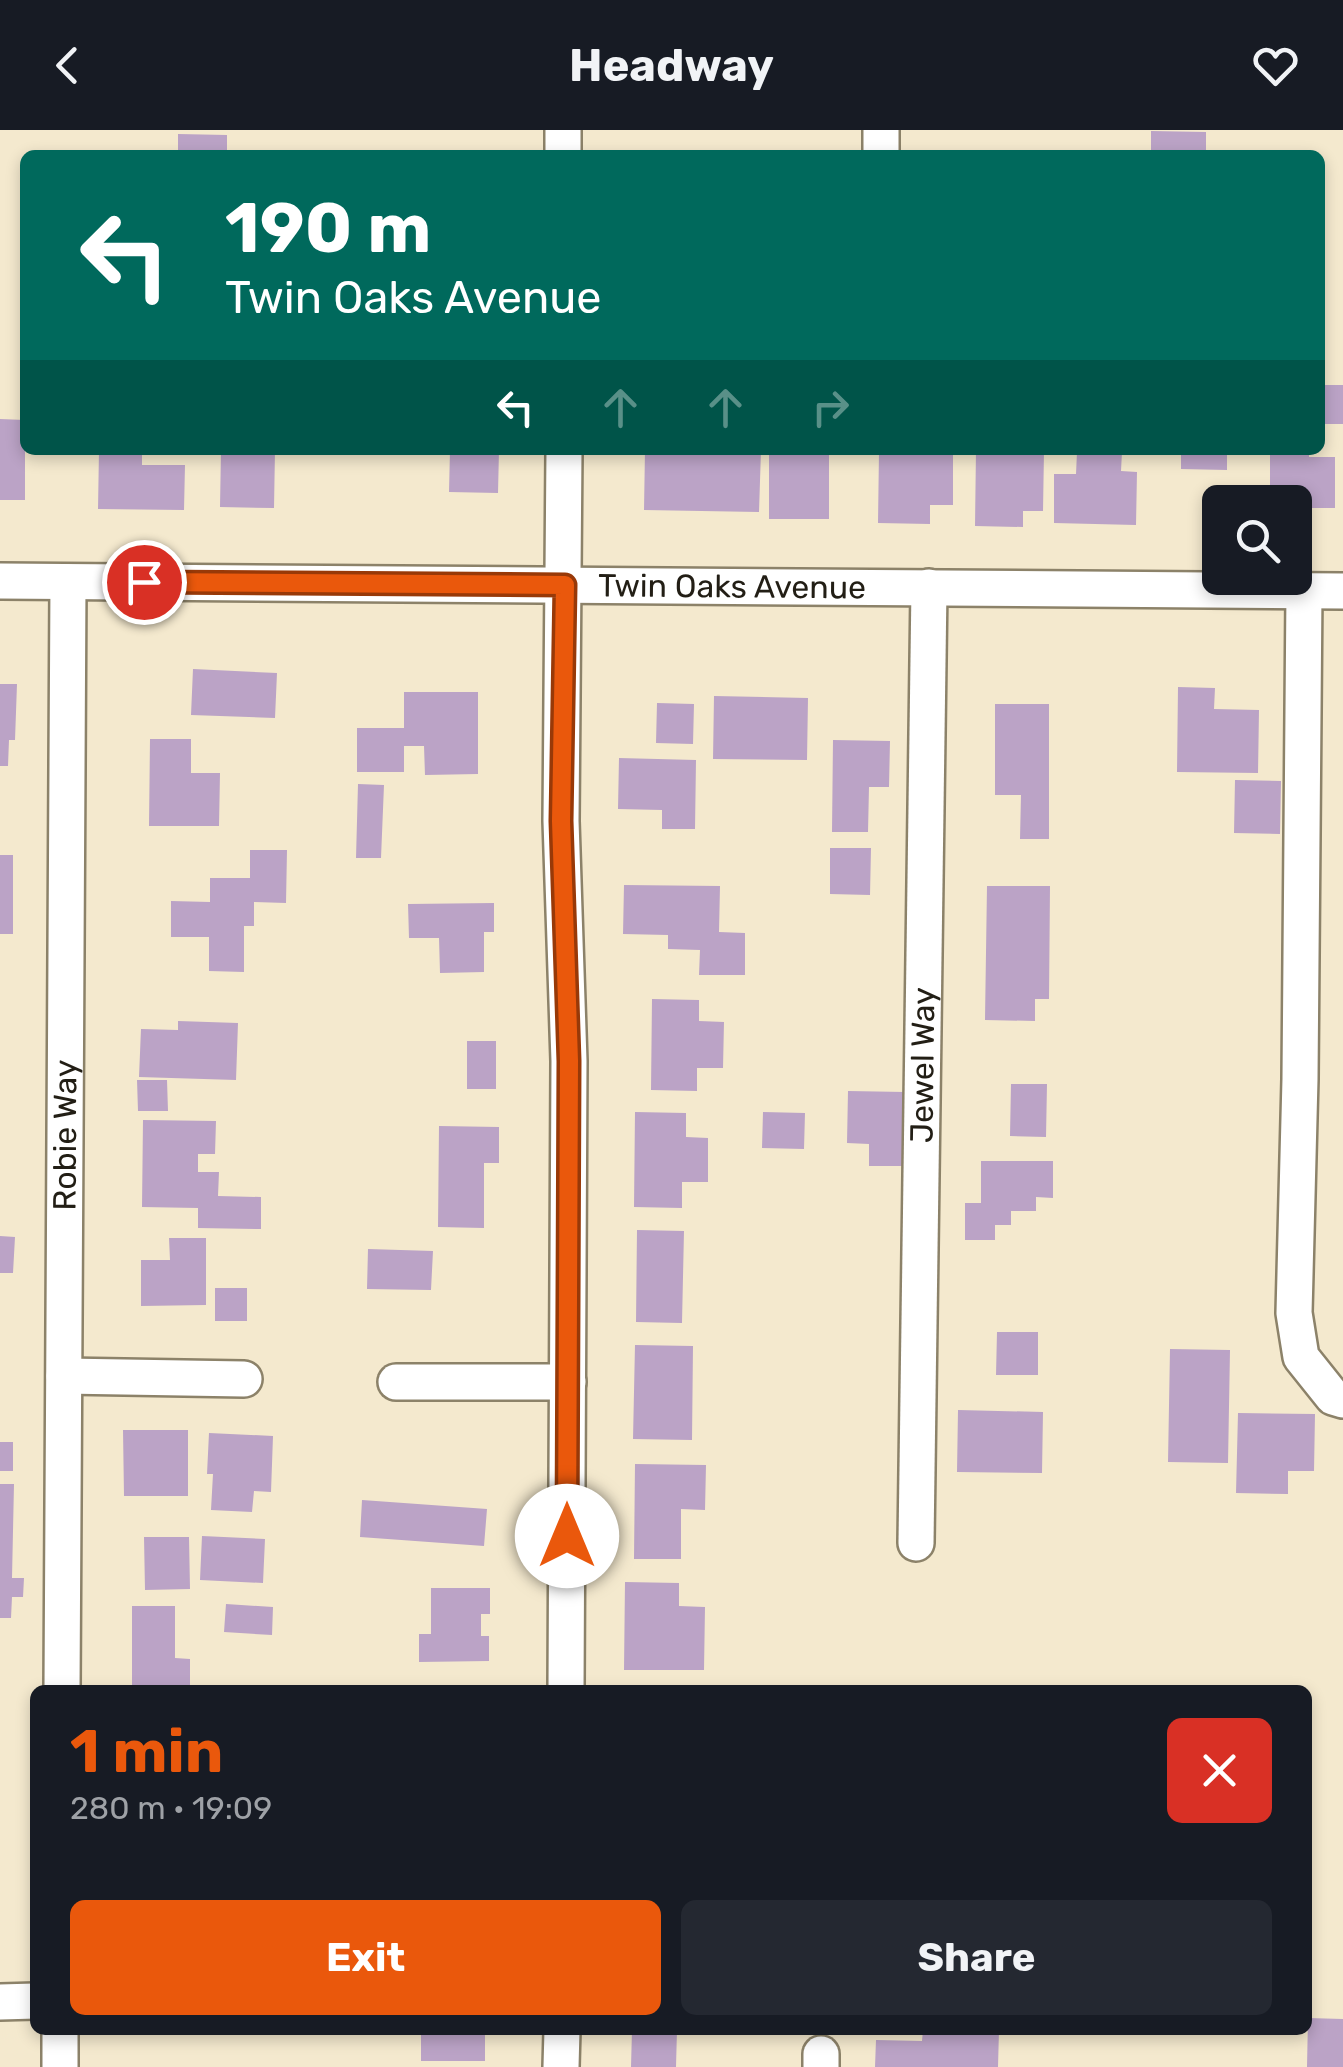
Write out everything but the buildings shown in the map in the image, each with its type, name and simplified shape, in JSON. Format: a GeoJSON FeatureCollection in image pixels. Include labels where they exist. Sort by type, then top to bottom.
{"type":"FeatureCollection","features":[{"type":"Feature","properties":{"kind":"street"},"geometry":{"type":"LineString","coordinates":[[564,455],[561,821],[569,1061],[566,1685]]}},
{"type":"Feature","properties":{"kind":"street","name":"Twin Oaks Avenue"},"geometry":{"type":"LineString","coordinates":[[0,581],[1202,589]]}},
{"type":"Feature","properties":{"kind":"street","name":"Robie Way"},"geometry":{"type":"LineString","coordinates":[[62,1685],[68,582]]}},
{"type":"Feature","properties":{"kind":"street","name":"Jewel Way"},"geometry":{"type":"LineString","coordinates":[[916,1543],[929,587]]}},
{"type":"Feature","properties":{"kind":"street","name":"Twin Oaks Avenue"},"geometry":{"type":"LineString","coordinates":[[1312,590],[1343,590]]}},
{"type":"Feature","properties":{"kind":"street"},"geometry":{"type":"LineString","coordinates":[[1304,595],[1294,1313],[1302,1358],[1333,1397],[1343,1400]]}},
{"type":"Feature","properties":{"kind":"street"},"geometry":{"type":"LineString","coordinates":[[64,1376],[244,1379]]}},
{"type":"Feature","properties":{"kind":"street"},"geometry":{"type":"LineString","coordinates":[[396,1382],[568,1382]]}},
{"type":"Feature","properties":{"kind":"street"},"geometry":{"type":"LineString","coordinates":[[0,2002],[30,2001]]}},
{"type":"Feature","properties":{"kind":"street"},"geometry":{"type":"LineString","coordinates":[[60,2035],[60,2067]]}},
{"type":"Feature","properties":{"kind":"street"},"geometry":{"type":"LineString","coordinates":[[561,2067],[562,2035]]}},
{"type":"Feature","properties":{"kind":"route"},"geometry":{"type":"LineString","coordinates":[[144,582],[565,585],[561,821],[569,1061],[567,1536]]}}]}
